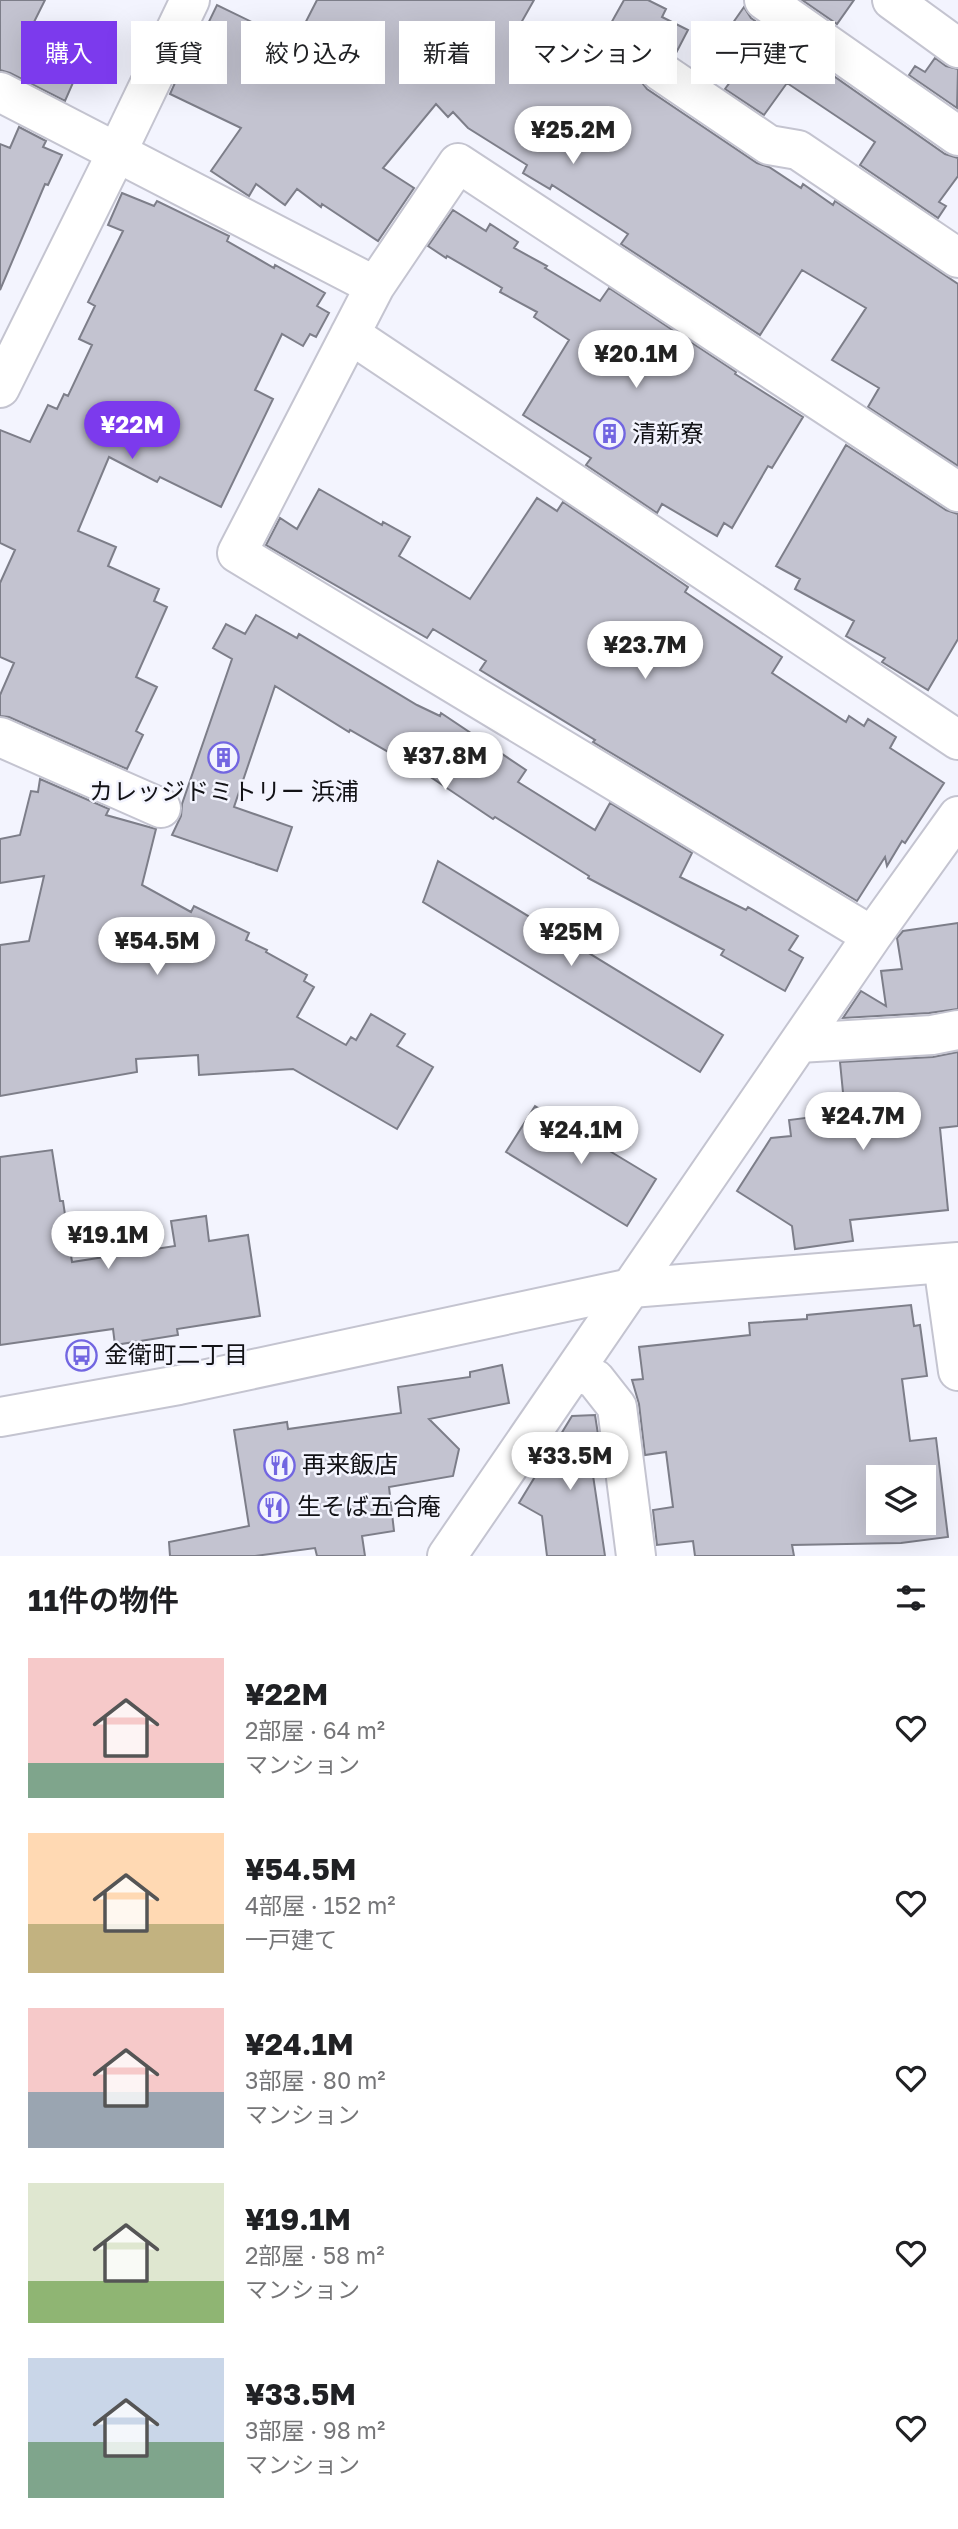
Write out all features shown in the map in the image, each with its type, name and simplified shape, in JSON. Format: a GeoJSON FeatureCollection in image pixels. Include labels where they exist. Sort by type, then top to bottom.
{"type":"FeatureCollection","features":[{"type":"Feature","properties":{"kind":"street"},"geometry":{"type":"LineString","coordinates":[[0,388],[190,0]]}},
{"type":"Feature","properties":{"kind":"street"},"geometry":{"type":"LineString","coordinates":[[764,0],[958,136]]}},
{"type":"Feature","properties":{"kind":"street"},"geometry":{"type":"LineString","coordinates":[[892,0],[958,48]]}},
{"type":"Feature","properties":{"kind":"street"},"geometry":{"type":"LineString","coordinates":[[677,83],[769,145],[798,150],[958,258]]}},
{"type":"Feature","properties":{"kind":"street"},"geometry":{"type":"LineString","coordinates":[[0,92],[375,286]]}},
{"type":"Feature","properties":{"kind":"street"},"geometry":{"type":"LineString","coordinates":[[872,936],[237,553],[375,286],[458,163],[958,492]]}},
{"type":"Feature","properties":{"kind":"street"},"geometry":{"type":"LineString","coordinates":[[350,334],[958,740]]}},
{"type":"Feature","properties":{"kind":"street"},"geometry":{"type":"LineString","coordinates":[[0,737],[161,807]]}},
{"type":"Feature","properties":{"kind":"street"},"geometry":{"type":"LineString","coordinates":[[447,1556],[872,936],[958,816]]}},
{"type":"Feature","properties":{"kind":"street"},"geometry":{"type":"LineString","coordinates":[[799,1043],[932,1035],[958,1030]]}},
{"type":"Feature","properties":{"kind":"street"},"geometry":{"type":"LineString","coordinates":[[0,1417],[179,1385],[631,1288],[951,1263],[958,1371]]}},
{"type":"Feature","properties":{"kind":"street"},"geometry":{"type":"LineString","coordinates":[[576,1371],[595,1379],[617,1407],[636,1556]]}},
{"type":"Feature","properties":{"kind":"building"},"geometry":{"type":"Polygon","coordinates":[[[0,0],[45,0],[34,21],[21,21],[21,79],[0,70],[0,0]]]}},
{"type":"Feature","properties":{"kind":"building"},"geometry":{"type":"Polygon","coordinates":[[[317,0],[534,0],[522,21],[509,21],[509,84],[643,84],[757,163],[769,167],[801,188],[803,184],[833,205],[835,201],[958,284],[958,466],[868,407],[879,388],[832,360],[866,308],[802,270],[760,335],[621,244],[628,234],[552,185],[550,189],[523,173],[527,165],[468,128],[453,112],[448,117],[436,104],[383,168],[414,188],[378,241],[322,204],[321,207],[297,189],[285,205],[256,184],[249,196],[211,171],[241,128],[170,94],[174,84],[227,84],[227,21],[209,21],[217,5],[250,21],[241,21],[241,84],[385,84],[385,21],[306,21],[317,0]]]}},
{"type":"Feature","properties":{"kind":"building"},"geometry":{"type":"Polygon","coordinates":[[[624,0],[648,0],[666,9],[662,17],[670,21],[612,21],[624,0]]]}},
{"type":"Feature","properties":{"kind":"building"},"geometry":{"type":"Polygon","coordinates":[[[802,0],[854,0],[837,24],[802,0]]]}},
{"type":"Feature","properties":{"kind":"building"},"geometry":{"type":"Polygon","coordinates":[[[744,7],[755,21],[734,21],[744,7]]]}},
{"type":"Feature","properties":{"kind":"building"},"geometry":{"type":"Polygon","coordinates":[[[677,24],[688,30],[677,51],[677,24]]]}},
{"type":"Feature","properties":{"kind":"building"},"geometry":{"type":"Polygon","coordinates":[[[935,58],[946,66],[958,69],[957,108],[909,75],[915,66],[925,72],[935,58]]]}},
{"type":"Feature","properties":{"kind":"building"},"geometry":{"type":"Polygon","coordinates":[[[835,77],[945,154],[958,158],[958,176],[939,202],[946,206],[938,218],[860,165],[875,142],[788,84],[835,84],[835,77]]]}},
{"type":"Feature","properties":{"kind":"building"},"geometry":{"type":"Polygon","coordinates":[[[32,84],[72,84],[65,101],[32,84]]]}},
{"type":"Feature","properties":{"kind":"building"},"geometry":{"type":"Polygon","coordinates":[[[729,84],[786,84],[764,115],[725,89],[729,84]]]}},
{"type":"Feature","properties":{"kind":"building"},"geometry":{"type":"Polygon","coordinates":[[[19,127],[46,141],[43,147],[62,155],[48,185],[45,184],[0,290],[0,144],[10,148],[19,127]]]}},
{"type":"Feature","properties":{"kind":"building"},"geometry":{"type":"Polygon","coordinates":[[[122,193],[154,206],[157,201],[229,236],[227,241],[325,293],[317,306],[329,313],[316,337],[310,334],[303,346],[282,334],[255,390],[273,399],[221,507],[160,477],[157,482],[109,457],[78,531],[116,547],[108,566],[159,589],[154,601],[167,607],[136,677],[157,687],[136,731],[143,735],[127,769],[9,717],[0,716],[0,695],[14,663],[0,657],[0,583],[15,550],[0,543],[0,430],[30,442],[48,405],[57,409],[64,394],[68,396],[92,345],[79,339],[95,306],[88,302],[123,231],[108,225],[122,193]]]}},
{"type":"Feature","properties":{"kind":"building"},"geometry":{"type":"Polygon","coordinates":[[[453,210],[486,231],[490,224],[518,242],[514,248],[600,301],[609,288],[803,417],[772,468],[768,466],[732,528],[724,523],[717,536],[662,504],[657,513],[586,465],[591,458],[523,415],[569,340],[534,317],[537,312],[500,292],[502,288],[428,246],[453,210]]]}},
{"type":"Feature","properties":{"kind":"building"},"geometry":{"type":"Polygon","coordinates":[[[846,445],[946,510],[958,514],[958,639],[928,690],[882,662],[885,658],[846,636],[854,621],[795,589],[800,579],[776,566],[846,445]]]}},
{"type":"Feature","properties":{"kind":"building"},"geometry":{"type":"Polygon","coordinates":[[[319,489],[382,525],[383,522],[410,537],[399,556],[470,599],[537,498],[557,511],[563,502],[688,587],[685,592],[782,657],[772,673],[846,722],[849,716],[864,726],[868,719],[896,737],[890,748],[944,783],[905,843],[902,841],[887,866],[885,857],[857,901],[593,742],[595,740],[480,670],[486,661],[433,629],[427,638],[266,545],[280,518],[297,529],[319,489]]]}},
{"type":"Feature","properties":{"kind":"building"},"geometry":{"type":"Polygon","coordinates":[[[256,615],[297,638],[299,634],[417,705],[440,716],[441,713],[526,770],[518,782],[595,830],[610,803],[692,853],[680,877],[746,910],[748,907],[798,936],[789,950],[803,958],[785,991],[721,955],[724,950],[588,878],[589,876],[495,817],[493,819],[423,772],[350,730],[349,732],[275,686],[234,807],[292,827],[277,871],[172,835],[181,816],[182,804],[232,659],[213,648],[226,624],[245,634],[256,615]]]}},
{"type":"Feature","properties":{"kind":"building"},"geometry":{"type":"Polygon","coordinates":[[[40,779],[109,809],[106,815],[156,829],[142,885],[191,912],[194,906],[249,933],[246,940],[307,975],[304,981],[314,987],[297,1017],[346,1045],[351,1037],[356,1040],[371,1014],[405,1034],[397,1046],[433,1067],[397,1129],[293,1069],[199,1075],[198,1055],[136,1059],[137,1072],[0,1096],[0,945],[29,941],[44,876],[0,883],[0,839],[20,835],[31,791],[38,792],[40,779]]]}},
{"type":"Feature","properties":{"kind":"building"},"geometry":{"type":"Polygon","coordinates":[[[438,861],[723,1035],[700,1072],[423,902],[438,861]]]}},
{"type":"Feature","properties":{"kind":"building"},"geometry":{"type":"Polygon","coordinates":[[[958,923],[958,1009],[843,1018],[861,991],[886,1006],[881,971],[902,969],[897,938],[903,931],[958,923]]]}},
{"type":"Feature","properties":{"kind":"building"},"geometry":{"type":"Polygon","coordinates":[[[958,1052],[958,1126],[940,1128],[948,1210],[850,1220],[853,1241],[795,1249],[792,1226],[737,1191],[771,1138],[791,1136],[789,1120],[845,1113],[840,1062],[933,1057],[958,1052]]]}},
{"type":"Feature","properties":{"kind":"building"},"geometry":{"type":"Polygon","coordinates":[[[535,1106],[656,1179],[627,1226],[506,1152],[535,1106]]]}},
{"type":"Feature","properties":{"kind":"building"},"geometry":{"type":"Polygon","coordinates":[[[52,1150],[72,1262],[175,1246],[171,1221],[206,1216],[209,1241],[248,1235],[260,1316],[177,1329],[178,1335],[115,1345],[113,1329],[0,1345],[0,1157],[52,1150]]]}},
{"type":"Feature","properties":{"kind":"building"},"geometry":{"type":"Polygon","coordinates":[[[911,1305],[914,1326],[920,1325],[927,1376],[902,1379],[910,1441],[936,1438],[948,1537],[901,1543],[792,1545],[794,1556],[695,1556],[693,1541],[657,1545],[653,1510],[673,1507],[666,1452],[645,1455],[639,1404],[632,1380],[643,1379],[639,1347],[750,1335],[749,1323],[807,1319],[807,1315],[911,1305]]]}},
{"type":"Feature","properties":{"kind":"building"},"geometry":{"type":"Polygon","coordinates":[[[502,1365],[509,1403],[429,1419],[459,1449],[453,1476],[389,1487],[394,1531],[362,1536],[365,1556],[317,1556],[315,1548],[255,1556],[170,1556],[169,1542],[249,1526],[234,1430],[287,1422],[288,1429],[401,1413],[398,1387],[470,1377],[470,1372],[502,1365]]]}},
{"type":"Feature","properties":{"kind":"building"},"geometry":{"type":"Polygon","coordinates":[[[595,1415],[602,1460],[591,1462],[605,1556],[547,1556],[542,1516],[519,1503],[572,1416],[595,1415]]]}},
{"type":"Feature","properties":{"kind":"place","name":"清新寮"},"geometry":{"type":"Point","coordinates":[609,434]}},
{"type":"Feature","properties":{"kind":"place","name":"カレッジドミトリー 浜浦"},"geometry":{"type":"Point","coordinates":[224,758]}},
{"type":"Feature","properties":{"kind":"place","name":"金衛町二丁目"},"geometry":{"type":"Point","coordinates":[81,1355]}},
{"type":"Feature","properties":{"kind":"place","name":"再来飯店"},"geometry":{"type":"Point","coordinates":[279,1465]}},
{"type":"Feature","properties":{"kind":"place","name":"生そば五合庵"},"geometry":{"type":"Point","coordinates":[274,1507]}}]}
